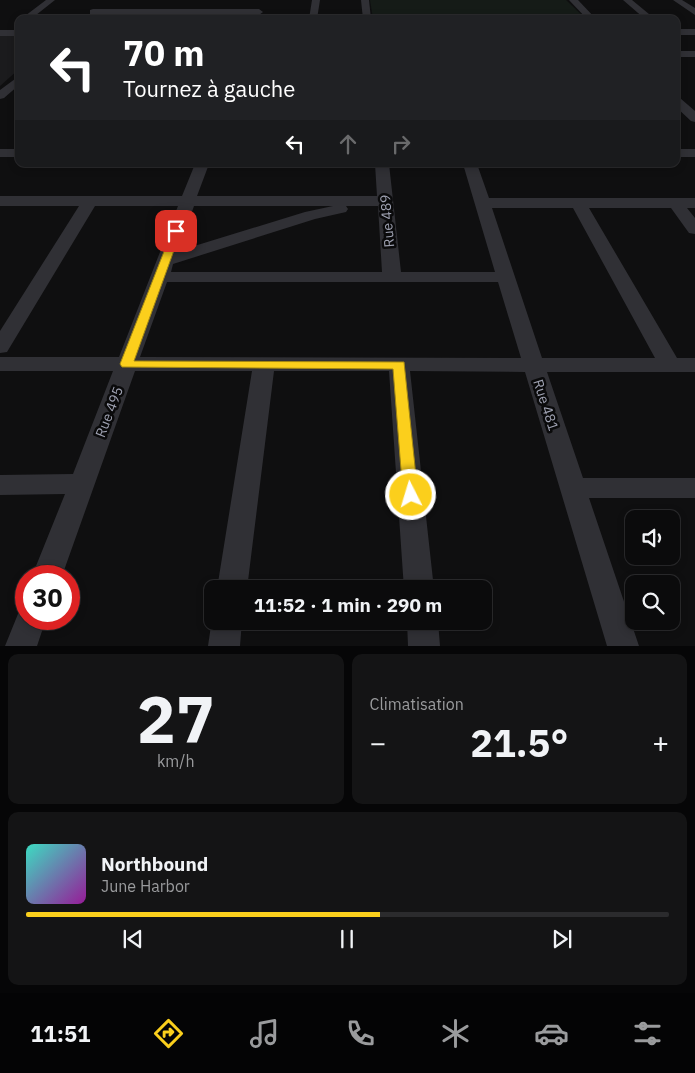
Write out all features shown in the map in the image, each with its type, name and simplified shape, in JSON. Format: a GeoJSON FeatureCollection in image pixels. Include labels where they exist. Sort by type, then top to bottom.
{"type":"FeatureCollection","features":[{"type":"Feature","properties":{"kind":"street"},"geometry":{"type":"LineString","coordinates":[[30,15],[51,0]]}},
{"type":"Feature","properties":{"kind":"street"},"geometry":{"type":"LineString","coordinates":[[90,15],[106,0]]}},
{"type":"Feature","properties":{"kind":"street"},"geometry":{"type":"LineString","coordinates":[[93,12],[149,15],[257,15],[263,0]]}},
{"type":"Feature","properties":{"kind":"street"},"geometry":{"type":"LineString","coordinates":[[314,15],[316,0]]}},
{"type":"Feature","properties":{"kind":"street"},"geometry":{"type":"LineString","coordinates":[[365,0],[367,15]]}},
{"type":"Feature","properties":{"kind":"street"},"geometry":{"type":"LineString","coordinates":[[573,0],[588,15]]}},
{"type":"Feature","properties":{"kind":"street"},"geometry":{"type":"LineString","coordinates":[[627,0],[645,15]]}},
{"type":"Feature","properties":{"kind":"street"},"geometry":{"type":"LineString","coordinates":[[677,0],[695,12]]}},
{"type":"Feature","properties":{"kind":"street"},"geometry":{"type":"LineString","coordinates":[[3,33],[15,26]]}},
{"type":"Feature","properties":{"kind":"street"},"geometry":{"type":"LineString","coordinates":[[680,32],[695,32]]}},
{"type":"Feature","properties":{"kind":"street"},"geometry":{"type":"LineString","coordinates":[[680,54],[695,54]]}},
{"type":"Feature","properties":{"kind":"street"},"geometry":{"type":"LineString","coordinates":[[0,96],[15,83]]}},
{"type":"Feature","properties":{"kind":"street"},"geometry":{"type":"LineString","coordinates":[[680,104],[693,115]]}},
{"type":"Feature","properties":{"kind":"street"},"geometry":{"type":"LineString","coordinates":[[0,152],[15,152]]}},
{"type":"Feature","properties":{"kind":"street"},"geometry":{"type":"LineString","coordinates":[[680,153],[695,153]]}},
{"type":"Feature","properties":{"kind":"street","name":"Rue 495"},"geometry":{"type":"LineString","coordinates":[[51,565],[201,167]]}},
{"type":"Feature","properties":{"kind":"street","name":"Rue 489"},"geometry":{"type":"LineString","coordinates":[[382,167],[381,201],[392,277]]}},
{"type":"Feature","properties":{"kind":"street","name":"Rue 481"},"geometry":{"type":"LineString","coordinates":[[471,167],[623,646]]}},
{"type":"Feature","properties":{"kind":"street"},"geometry":{"type":"LineString","coordinates":[[0,201],[381,201]]}},
{"type":"Feature","properties":{"kind":"street"},"geometry":{"type":"LineString","coordinates":[[0,347],[90,201]]}},
{"type":"Feature","properties":{"kind":"street"},"geometry":{"type":"LineString","coordinates":[[162,269],[311,215],[381,201]]}},
{"type":"Feature","properties":{"kind":"street"},"geometry":{"type":"LineString","coordinates":[[482,203],[695,203]]}},
{"type":"Feature","properties":{"kind":"street"},"geometry":{"type":"LineString","coordinates":[[578,203],[670,365]]}},
{"type":"Feature","properties":{"kind":"street"},"geometry":{"type":"LineString","coordinates":[[675,203],[695,229]]}},
{"type":"Feature","properties":{"kind":"street"},"geometry":{"type":"LineString","coordinates":[[162,269],[392,277],[506,277]]}},
{"type":"Feature","properties":{"kind":"street"},"geometry":{"type":"LineString","coordinates":[[0,364],[695,365]]}},
{"type":"Feature","properties":{"kind":"street"},"geometry":{"type":"LineString","coordinates":[[233,580],[264,364]]}},
{"type":"Feature","properties":{"kind":"street"},"geometry":{"type":"LineString","coordinates":[[399,365],[418,580]]}},
{"type":"Feature","properties":{"kind":"street"},"geometry":{"type":"LineString","coordinates":[[0,485],[82,484]]}},
{"type":"Feature","properties":{"kind":"street"},"geometry":{"type":"LineString","coordinates":[[573,488],[695,488]]}},
{"type":"Feature","properties":{"kind":"street"},"geometry":{"type":"LineString","coordinates":[[21,646],[27,630]]}},
{"type":"Feature","properties":{"kind":"street"},"geometry":{"type":"LineString","coordinates":[[224,646],[226,630]]}},
{"type":"Feature","properties":{"kind":"street"},"geometry":{"type":"LineString","coordinates":[[423,630],[424,646]]}},
{"type":"Feature","properties":{"kind":"shaded area"},"geometry":{"type":"Polygon","coordinates":[[[370,0],[566,0],[582,15],[372,15],[370,0]]]}},
{"type":"Feature","properties":{"kind":"shaded area"},"geometry":{"type":"Polygon","coordinates":[[[0,34],[15,34],[15,73],[0,86],[0,34]]]}},
{"type":"Feature","properties":{"kind":"route"},"geometry":{"type":"LineString","coordinates":[[176,231],[126,364],[399,365],[411,495]]}}]}
